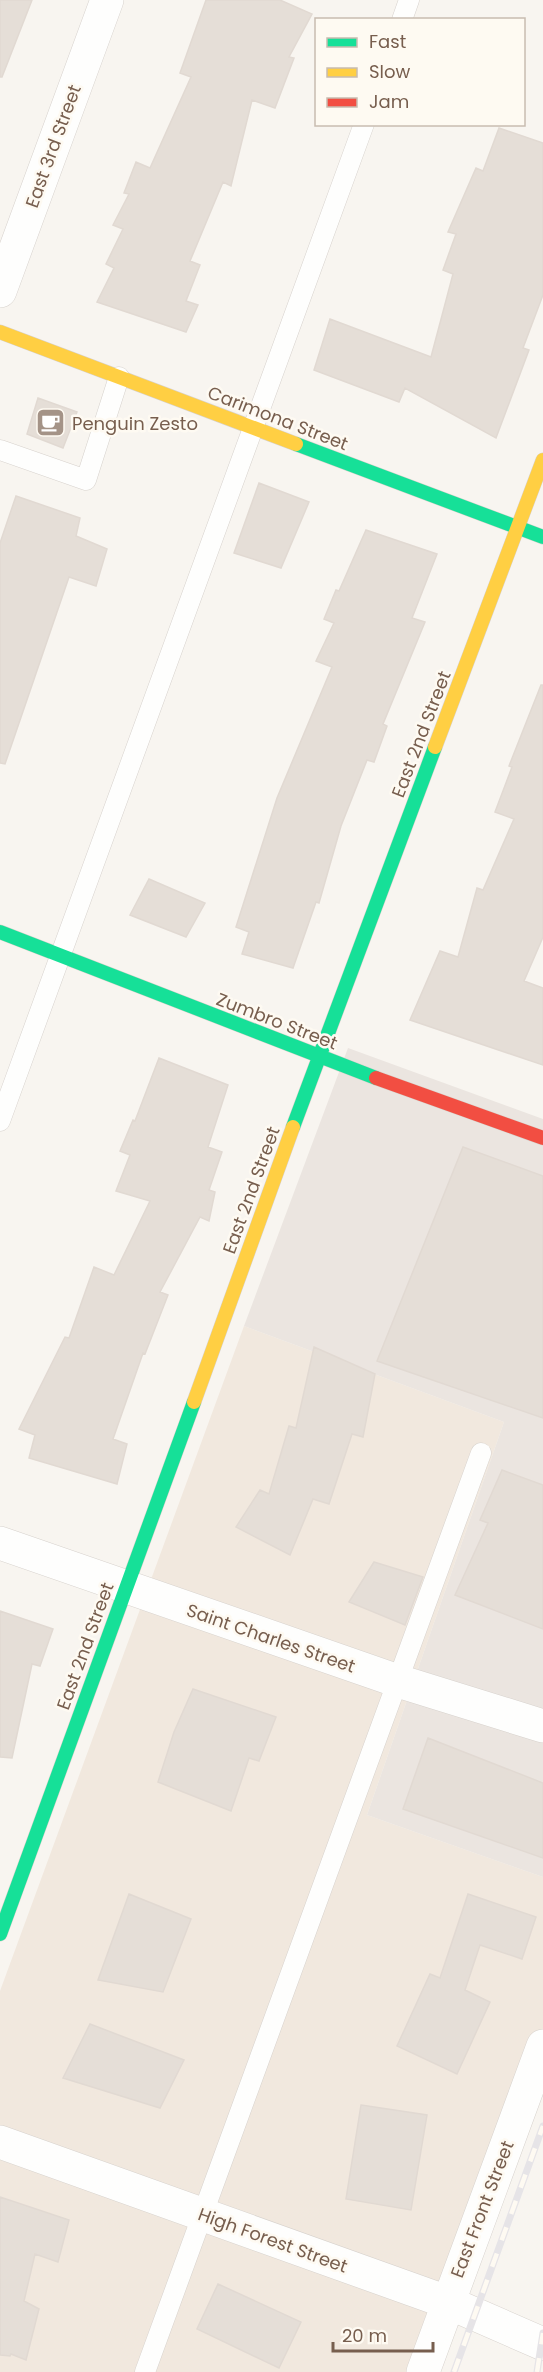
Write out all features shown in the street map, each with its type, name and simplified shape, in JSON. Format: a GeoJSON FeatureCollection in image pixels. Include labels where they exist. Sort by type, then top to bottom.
{"type":"FeatureCollection","features":[{"type":"Feature","properties":{"kind":"street","name":"East 3rd Street"},"geometry":{"type":"LineString","coordinates":[[0,291],[107,0]]}},
{"type":"Feature","properties":{"kind":"street","name":"Carimona Street"},"geometry":{"type":"LineString","coordinates":[[0,332],[543,537]]}},
{"type":"Feature","properties":{"kind":"street","name":"East 2nd Street"},"geometry":{"type":"LineString","coordinates":[[0,1934],[319,1057],[543,460]]}},
{"type":"Feature","properties":{"kind":"street","name":"Zumbro Street"},"geometry":{"type":"LineString","coordinates":[[0,932],[319,1057],[543,1138]]}},
{"type":"Feature","properties":{"kind":"street","name":"Saint Charles Street"},"geometry":{"type":"LineString","coordinates":[[0,1544],[398,1682],[543,1726]]}},
{"type":"Feature","properties":{"kind":"street","name":"East Front Street"},"geometry":{"type":"LineString","coordinates":[[423,2372],[543,2046]]}},
{"type":"Feature","properties":{"kind":"street","name":"High Forest Street"},"geometry":{"type":"LineString","coordinates":[[0,2142],[447,2302],[543,2344]]}},
{"type":"Feature","properties":{"kind":"lane"},"geometry":{"type":"LineString","coordinates":[[403,18],[410,0]]}},
{"type":"Feature","properties":{"kind":"lane"},"geometry":{"type":"LineString","coordinates":[[0,1121],[363,126]]}},
{"type":"Feature","properties":{"kind":"lane"},"geometry":{"type":"LineString","coordinates":[[0,450],[86,480],[119,377]]}},
{"type":"Feature","properties":{"kind":"lane"},"geometry":{"type":"LineString","coordinates":[[145,2372],[481,1453]]}},
{"type":"Feature","properties":{"kind":"shaded area"},"geometry":{"type":"Polygon","coordinates":[[[348,1048],[543,1119],[543,1877],[367,1815],[504,1422],[244,1326],[348,1048]]]}},
{"type":"Feature","properties":{"kind":"shaded area"},"geometry":{"type":"Polygon","coordinates":[[[244,1326],[504,1422],[367,1815],[543,1877],[543,2086],[440,2372],[0,2372],[0,1991],[244,1326]]]}},
{"type":"Feature","properties":{"kind":"building"},"geometry":{"type":"Polygon","coordinates":[[[0,0],[32,0],[2,77],[0,77],[0,0]]]}},
{"type":"Feature","properties":{"kind":"building"},"geometry":{"type":"Polygon","coordinates":[[[206,0],[280,0],[312,14],[289,57],[294,58],[275,108],[252,100],[231,186],[223,182],[190,261],[200,265],[186,301],[198,305],[186,332],[97,302],[114,268],[106,264],[123,229],[113,225],[129,194],[124,193],[136,162],[150,168],[191,77],[180,73],[206,0]]]}},
{"type":"Feature","properties":{"kind":"building"},"geometry":{"type":"Polygon","coordinates":[[[499,128],[543,143],[543,295],[523,348],[529,350],[496,438],[405,388],[399,402],[314,370],[330,319],[431,357],[453,274],[443,270],[456,234],[448,232],[476,168],[483,171],[499,128]]]}},
{"type":"Feature","properties":{"kind":"building","name":"Penguin Zesto"},"geometry":{"type":"Polygon","coordinates":[[[38,398],[77,412],[63,448],[27,434],[38,398]]]}},
{"type":"Feature","properties":{"kind":"building"},"geometry":{"type":"Polygon","coordinates":[[[259,483],[309,502],[281,568],[234,553],[259,483]]]}},
{"type":"Feature","properties":{"kind":"building"},"geometry":{"type":"Polygon","coordinates":[[[16,496],[80,518],[76,536],[107,549],[96,586],[69,577],[5,764],[0,763],[0,543],[16,496]]]}},
{"type":"Feature","properties":{"kind":"building"},"geometry":{"type":"Polygon","coordinates":[[[366,530],[437,554],[412,618],[425,622],[383,724],[387,726],[374,762],[367,760],[341,826],[319,903],[316,902],[293,968],[242,954],[249,932],[236,927],[277,798],[332,667],[316,661],[334,623],[324,619],[366,530]]]}},
{"type":"Feature","properties":{"kind":"building"},"geometry":{"type":"Polygon","coordinates":[[[541,685],[543,685],[543,937],[524,981],[543,988],[543,1065],[410,1020],[440,951],[458,957],[477,888],[483,890],[514,819],[495,812],[512,767],[509,766],[541,685]]]}},
{"type":"Feature","properties":{"kind":"building"},"geometry":{"type":"Polygon","coordinates":[[[149,879],[205,903],[186,937],[130,915],[149,879]]]}},
{"type":"Feature","properties":{"kind":"building"},"geometry":{"type":"Polygon","coordinates":[[[159,1058],[228,1085],[208,1147],[222,1152],[209,1190],[215,1192],[209,1221],[200,1217],[160,1292],[168,1295],[145,1354],[143,1353],[113,1439],[127,1444],[117,1484],[29,1458],[35,1435],[19,1429],[65,1337],[69,1338],[94,1267],[114,1275],[150,1201],[116,1191],[130,1155],[120,1151],[133,1120],[135,1121],[159,1058]]]}},
{"type":"Feature","properties":{"kind":"building"},"geometry":{"type":"Polygon","coordinates":[[[463,1147],[543,1176],[543,1418],[377,1361],[463,1147]]]}},
{"type":"Feature","properties":{"kind":"building"},"geometry":{"type":"Polygon","coordinates":[[[314,1347],[375,1374],[363,1437],[352,1434],[329,1504],[313,1499],[290,1555],[236,1527],[260,1490],[269,1494],[289,1426],[296,1428],[314,1347]]]}},
{"type":"Feature","properties":{"kind":"building"},"geometry":{"type":"Polygon","coordinates":[[[502,1470],[543,1485],[543,1629],[455,1595],[488,1523],[480,1520],[502,1470]]]}},
{"type":"Feature","properties":{"kind":"building"},"geometry":{"type":"Polygon","coordinates":[[[374,1562],[423,1577],[405,1625],[349,1602],[374,1562]]]}},
{"type":"Feature","properties":{"kind":"building"},"geometry":{"type":"Polygon","coordinates":[[[0,1611],[53,1629],[40,1666],[32,1664],[12,1758],[0,1757],[0,1611]]]}},
{"type":"Feature","properties":{"kind":"building"},"geometry":{"type":"Polygon","coordinates":[[[193,1689],[276,1717],[259,1761],[249,1758],[231,1811],[158,1782],[174,1732],[193,1689]]]}},
{"type":"Feature","properties":{"kind":"building"},"geometry":{"type":"Polygon","coordinates":[[[428,1738],[543,1783],[543,1858],[403,1809],[428,1738]]]}},
{"type":"Feature","properties":{"kind":"building"},"geometry":{"type":"Polygon","coordinates":[[[129,1894],[191,1919],[163,1992],[98,1980],[129,1894]]]}},
{"type":"Feature","properties":{"kind":"building"},"geometry":{"type":"Polygon","coordinates":[[[468,1894],[536,1917],[522,1959],[480,1945],[465,1990],[490,2002],[457,2074],[397,2046],[430,1974],[440,1978],[468,1894]]]}},
{"type":"Feature","properties":{"kind":"building"},"geometry":{"type":"Polygon","coordinates":[[[90,2024],[184,2060],[160,2108],[63,2078],[90,2024]]]}},
{"type":"Feature","properties":{"kind":"building"},"geometry":{"type":"Polygon","coordinates":[[[361,2105],[427,2115],[411,2210],[346,2199],[361,2105]]]}},
{"type":"Feature","properties":{"kind":"building"},"geometry":{"type":"Polygon","coordinates":[[[0,2197],[69,2220],[58,2262],[35,2254],[24,2301],[39,2309],[26,2360],[11,2354],[10,2356],[0,2355],[0,2197]]]}},
{"type":"Feature","properties":{"kind":"building"},"geometry":{"type":"Polygon","coordinates":[[[218,2284],[301,2322],[279,2368],[197,2329],[218,2284]]]}},
{"type":"Feature","properties":{"kind":"railway"},"geometry":{"type":"LineString","coordinates":[[454,2372],[543,2126]]}},
{"type":"Feature","properties":{"kind":"railway"},"geometry":{"type":"LineString","coordinates":[[537,2372],[543,2333]]}},
{"type":"Feature","properties":{"kind":"traffic: fast"},"geometry":{"type":"LineString","coordinates":[[296,444],[543,537]]}},
{"type":"Feature","properties":{"kind":"traffic: fast"},"geometry":{"type":"LineString","coordinates":[[293,1127],[435,747]]}},
{"type":"Feature","properties":{"kind":"traffic: fast"},"geometry":{"type":"LineString","coordinates":[[0,932],[376,1078]]}},
{"type":"Feature","properties":{"kind":"traffic: fast"},"geometry":{"type":"LineString","coordinates":[[0,1934],[194,1402]]}},
{"type":"Feature","properties":{"kind":"traffic: slow"},"geometry":{"type":"LineString","coordinates":[[0,332],[296,444]]}},
{"type":"Feature","properties":{"kind":"traffic: slow"},"geometry":{"type":"LineString","coordinates":[[435,747],[543,460]]}},
{"type":"Feature","properties":{"kind":"traffic: slow"},"geometry":{"type":"LineString","coordinates":[[194,1402],[293,1127]]}},
{"type":"Feature","properties":{"kind":"traffic: jam"},"geometry":{"type":"LineString","coordinates":[[376,1078],[543,1138]]}},
{"type":"Feature","properties":{"kind":"place","name":"Penguin Zesto"},"geometry":{"type":"Point","coordinates":[51,423]}}]}
